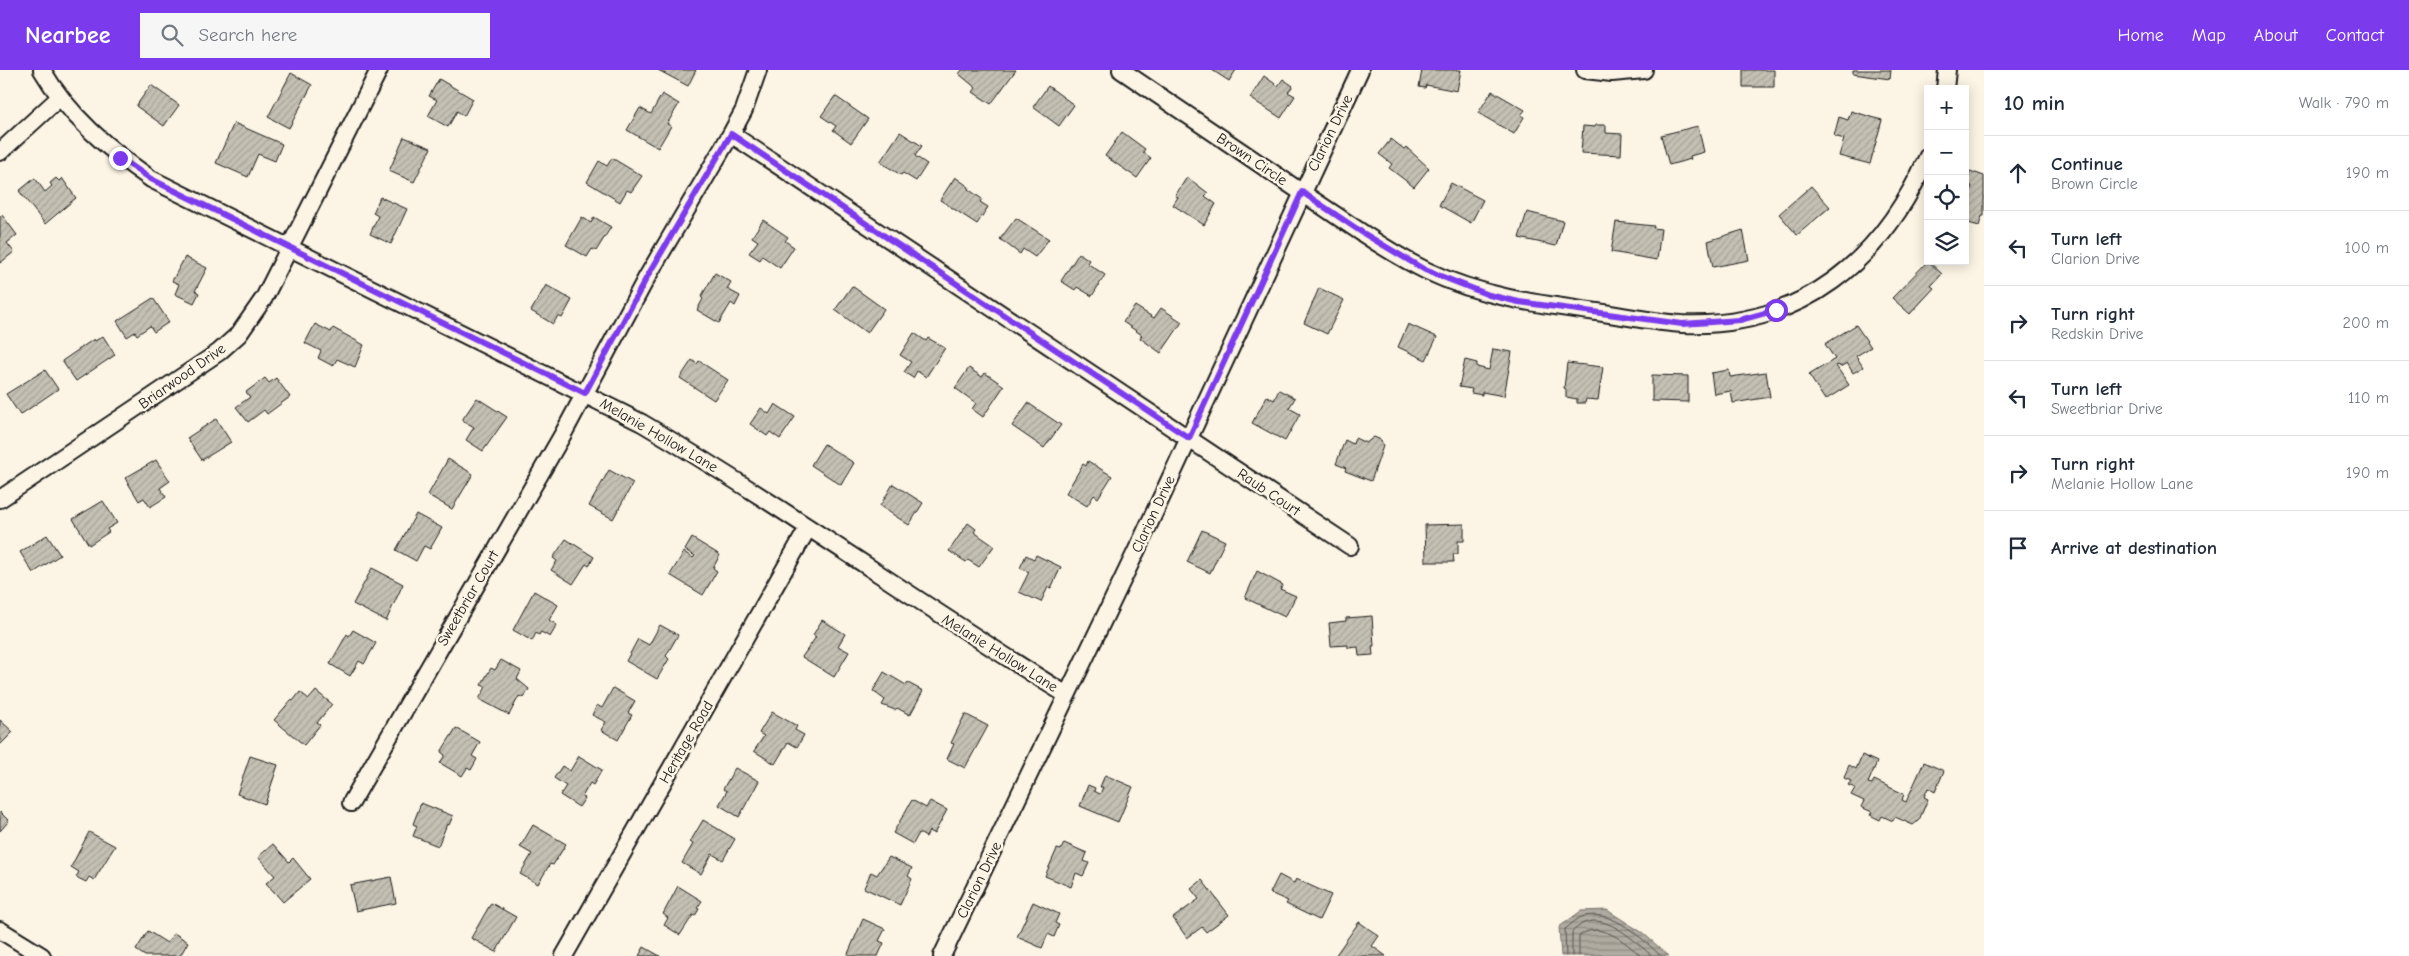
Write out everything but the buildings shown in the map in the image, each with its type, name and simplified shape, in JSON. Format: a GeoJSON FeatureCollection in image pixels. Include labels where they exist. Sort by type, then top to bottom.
{"type":"FeatureCollection","features":[{"type":"Feature","properties":{"kind":"street","name":"Melanie Hollow Lane"},"geometry":{"type":"LineString","coordinates":[[42,70],[60,97],[87,128],[120,158],[151,179],[585,393],[710,464],[972,636],[1067,695]]}},
{"type":"Feature","properties":{"kind":"street","name":"Briarwood Drive"},"geometry":{"type":"LineString","coordinates":[[0,499],[219,352],[239,334],[256,312],[379,70]]}},
{"type":"Feature","properties":{"kind":"street","name":"Sweetbriar Court"},"geometry":{"type":"LineString","coordinates":[[351,803],[585,393],[647,277],[731,134],[744,110],[758,70]]}},
{"type":"Feature","properties":{"kind":"street","name":"Brown Circle"},"geometry":{"type":"LineString","coordinates":[[1121,70],[1363,233],[1425,270],[1489,295],[1519,302],[1682,324],[1740,320],[1776,310],[1805,298],[1832,283],[1860,260],[1882,236],[1912,190],[1924,164]]}},
{"type":"Feature","properties":{"kind":"street","name":"Clarion Drive"},"geometry":{"type":"LineString","coordinates":[[942,956],[1189,438],[1360,70]]}},
{"type":"Feature","properties":{"kind":"street"},"geometry":{"type":"LineString","coordinates":[[1585,70],[1612,73],[1644,70]]}},
{"type":"Feature","properties":{"kind":"street"},"geometry":{"type":"LineString","coordinates":[[1945,85],[1947,70]]}},
{"type":"Feature","properties":{"kind":"street"},"geometry":{"type":"LineString","coordinates":[[0,152],[60,97]]}},
{"type":"Feature","properties":{"kind":"street","name":"Raub Court"},"geometry":{"type":"LineString","coordinates":[[731,134],[1350,546]]}},
{"type":"Feature","properties":{"kind":"street","name":"Heritage Road"},"geometry":{"type":"LineString","coordinates":[[564,956],[808,528]]}},
{"type":"Feature","properties":{"kind":"street"},"geometry":{"type":"LineString","coordinates":[[0,930],[42,956]]}},
{"type":"Feature","properties":{"kind":"water"},"geometry":{"type":"Polygon","coordinates":[[[1607,910],[1643,933],[1669,956],[1561,956],[1559,927],[1581,911],[1607,910]]]}},
{"type":"Feature","properties":{"kind":"route"},"geometry":{"type":"LineString","coordinates":[[120,158],[151,179],[585,393],[647,277],[731,134],[1189,438],[1302,192],[1363,233],[1425,270],[1460,286],[1489,295],[1519,302],[1682,324],[1740,320],[1776,310]]}}]}
